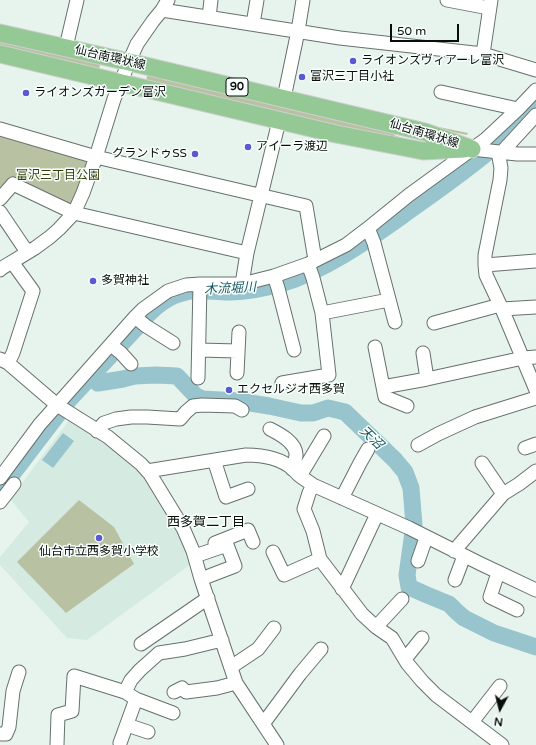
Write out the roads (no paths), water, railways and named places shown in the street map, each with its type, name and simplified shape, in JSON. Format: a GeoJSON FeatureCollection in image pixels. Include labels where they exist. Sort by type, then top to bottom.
{"type":"FeatureCollection","features":[{"type":"Feature","properties":{"kind":"main road","name":"仙台南環状線"},"geometry":{"type":"LineString","coordinates":[[0,33],[66,47],[425,132],[476,149]]}},
{"type":"Feature","properties":{"kind":"main road","name":"仙台南環状線"},"geometry":{"type":"LineString","coordinates":[[0,54],[336,134],[423,151],[476,149]]}},
{"type":"Feature","properties":{"kind":"street"},"geometry":{"type":"LineString","coordinates":[[66,47],[77,0]]}},
{"type":"Feature","properties":{"kind":"street"},"geometry":{"type":"LineString","coordinates":[[209,18],[211,0]]}},
{"type":"Feature","properties":{"kind":"street"},"geometry":{"type":"LineString","coordinates":[[253,24],[256,0]]}},
{"type":"Feature","properties":{"kind":"street"},"geometry":{"type":"LineString","coordinates":[[284,98],[303,0]]}},
{"type":"Feature","properties":{"kind":"street"},"geometry":{"type":"LineString","coordinates":[[447,0],[490,4],[483,54]]}},
{"type":"Feature","properties":{"kind":"street"},"geometry":{"type":"LineString","coordinates":[[277,745],[236,683],[194,554],[183,528],[147,472],[141,464],[108,437],[62,408],[4,361],[13,353],[33,291],[3,267],[36,248],[59,229],[74,213],[96,158],[114,99],[129,62],[137,44],[165,5],[209,18],[340,38],[483,54],[536,70]]}},
{"type":"Feature","properties":{"kind":"street"},"geometry":{"type":"LineString","coordinates":[[0,502],[9,481],[40,424],[62,408],[140,321],[144,309],[168,291],[186,285],[200,289],[242,284],[258,279],[276,281],[311,268],[346,245],[370,235],[397,205],[476,149],[518,110],[536,90]]}},
{"type":"Feature","properties":{"kind":"street"},"geometry":{"type":"LineString","coordinates":[[441,92],[518,110]]}},
{"type":"Feature","properties":{"kind":"street"},"geometry":{"type":"LineString","coordinates":[[536,115],[500,152],[500,180],[485,255],[486,275],[536,390]]}},
{"type":"Feature","properties":{"kind":"street"},"geometry":{"type":"LineString","coordinates":[[242,284],[247,252],[279,121]]}},
{"type":"Feature","properties":{"kind":"street"},"geometry":{"type":"LineString","coordinates":[[0,129],[96,158],[306,206],[311,268],[322,313],[329,375],[282,383]]}},
{"type":"Feature","properties":{"kind":"street"},"geometry":{"type":"LineString","coordinates":[[476,149],[517,154],[536,154]]}},
{"type":"Feature","properties":{"kind":"street"},"geometry":{"type":"LineString","coordinates":[[0,199],[13,184],[74,213],[247,252]]}},
{"type":"Feature","properties":{"kind":"street"},"geometry":{"type":"LineString","coordinates":[[0,212],[27,252]]}},
{"type":"Feature","properties":{"kind":"street"},"geometry":{"type":"LineString","coordinates":[[370,235],[395,322]]}},
{"type":"Feature","properties":{"kind":"street"},"geometry":{"type":"LineString","coordinates":[[485,265],[536,261]]}},
{"type":"Feature","properties":{"kind":"street"},"geometry":{"type":"LineString","coordinates":[[276,281],[294,350]]}},
{"type":"Feature","properties":{"kind":"street"},"geometry":{"type":"LineString","coordinates":[[198,378],[200,289]]}},
{"type":"Feature","properties":{"kind":"street"},"geometry":{"type":"LineString","coordinates":[[322,313],[389,300]]}},
{"type":"Feature","properties":{"kind":"street"},"geometry":{"type":"LineString","coordinates":[[434,323],[501,307],[536,307]]}},
{"type":"Feature","properties":{"kind":"street"},"geometry":{"type":"LineString","coordinates":[[140,321],[173,343]]}},
{"type":"Feature","properties":{"kind":"street"},"geometry":{"type":"LineString","coordinates":[[237,373],[239,332]]}},
{"type":"Feature","properties":{"kind":"street"},"geometry":{"type":"LineString","coordinates":[[375,347],[385,397],[408,406]]}},
{"type":"Feature","properties":{"kind":"street"},"geometry":{"type":"LineString","coordinates":[[115,348],[131,364]]}},
{"type":"Feature","properties":{"kind":"street"},"geometry":{"type":"LineString","coordinates":[[199,350],[238,351]]}},
{"type":"Feature","properties":{"kind":"street"},"geometry":{"type":"LineString","coordinates":[[423,353],[427,379]]}},
{"type":"Feature","properties":{"kind":"street"},"geometry":{"type":"LineString","coordinates":[[383,387],[522,358],[536,357]]}},
{"type":"Feature","properties":{"kind":"street"},"geometry":{"type":"LineString","coordinates":[[418,445],[475,417],[536,398]]}},
{"type":"Feature","properties":{"kind":"street"},"geometry":{"type":"LineString","coordinates":[[97,431],[104,423],[116,419],[131,417],[180,419],[193,406],[235,406],[242,410]]}},
{"type":"Feature","properties":{"kind":"street"},"geometry":{"type":"LineString","coordinates":[[270,429],[280,434],[292,444],[296,454],[296,472]]}},
{"type":"Feature","properties":{"kind":"street"},"geometry":{"type":"LineString","coordinates":[[296,472],[324,436]]}},
{"type":"Feature","properties":{"kind":"street"},"geometry":{"type":"LineString","coordinates":[[342,498],[368,449]]}},
{"type":"Feature","properties":{"kind":"street"},"geometry":{"type":"LineString","coordinates":[[147,472],[246,455],[261,455],[272,458],[284,463],[313,485],[418,533],[498,573],[536,590]]}},
{"type":"Feature","properties":{"kind":"street"},"geometry":{"type":"LineString","coordinates":[[214,460],[226,497],[248,490]]}},
{"type":"Feature","properties":{"kind":"street"},"geometry":{"type":"LineString","coordinates":[[482,463],[503,494]]}},
{"type":"Feature","properties":{"kind":"street"},"geometry":{"type":"LineString","coordinates":[[455,580],[459,553],[503,494],[536,471]]}},
{"type":"Feature","properties":{"kind":"street"},"geometry":{"type":"LineString","coordinates":[[313,485],[304,509],[313,531],[320,559],[362,614],[376,627],[392,638],[405,659],[422,681],[436,695],[502,745]]}},
{"type":"Feature","properties":{"kind":"street"},"geometry":{"type":"LineString","coordinates":[[342,589],[376,514]]}},
{"type":"Feature","properties":{"kind":"street"},"geometry":{"type":"LineString","coordinates":[[194,554],[248,530],[253,542]]}},
{"type":"Feature","properties":{"kind":"street"},"geometry":{"type":"LineString","coordinates":[[418,533],[418,561]]}},
{"type":"Feature","properties":{"kind":"street"},"geometry":{"type":"LineString","coordinates":[[194,554],[227,545],[235,566],[201,579]]}},
{"type":"Feature","properties":{"kind":"street"},"geometry":{"type":"LineString","coordinates":[[273,552],[284,575],[320,559]]}},
{"type":"Feature","properties":{"kind":"street"},"geometry":{"type":"LineString","coordinates":[[498,573],[490,597],[517,610]]}},
{"type":"Feature","properties":{"kind":"street"},"geometry":{"type":"LineString","coordinates":[[141,644],[208,598]]}},
{"type":"Feature","properties":{"kind":"street"},"geometry":{"type":"LineString","coordinates":[[376,627],[402,599]]}},
{"type":"Feature","properties":{"kind":"street"},"geometry":{"type":"LineString","coordinates":[[231,667],[258,649],[274,628]]}},
{"type":"Feature","properties":{"kind":"street"},"geometry":{"type":"LineString","coordinates":[[405,659],[422,638]]}},
{"type":"Feature","properties":{"kind":"street"},"geometry":{"type":"LineString","coordinates":[[120,743],[127,725],[131,680],[140,670],[159,653],[185,649],[222,640]]}},
{"type":"Feature","properties":{"kind":"street"},"geometry":{"type":"LineString","coordinates":[[263,724],[320,649]]}},
{"type":"Feature","properties":{"kind":"street"},"geometry":{"type":"LineString","coordinates":[[0,734],[6,734],[9,728],[13,691],[19,672]]}},
{"type":"Feature","properties":{"kind":"street"},"geometry":{"type":"LineString","coordinates":[[57,745],[58,715],[72,711],[74,676],[130,695],[173,713]]}},
{"type":"Feature","properties":{"kind":"street"},"geometry":{"type":"LineString","coordinates":[[174,692],[182,688],[186,692],[217,688],[236,683]]}},
{"type":"Feature","properties":{"kind":"street"},"geometry":{"type":"LineString","coordinates":[[472,722],[500,686]]}},
{"type":"Feature","properties":{"kind":"street"},"geometry":{"type":"LineString","coordinates":[[127,725],[148,732]]}},
{"type":"Feature","properties":{"kind":"water"},"geometry":{"type":"Polygon","coordinates":[[[63,433],[74,441],[53,468],[42,460],[63,433]]]}},
{"type":"Feature","properties":{"kind":"waterway","name":"木流堀川"},"geometry":{"type":"LineString","coordinates":[[0,490],[68,401],[147,316],[162,302],[173,296],[189,291],[236,292],[256,290],[281,284],[329,263],[373,236],[465,171],[501,141],[536,104]]}},
{"type":"Feature","properties":{"kind":"waterway","name":"天沼"},"geometry":{"type":"LineString","coordinates":[[93,374],[98,383],[135,376],[177,376],[196,396],[203,399],[238,401],[301,413],[313,413],[328,408],[345,412],[395,460],[405,472],[411,488],[414,525],[407,575],[409,587],[449,604],[464,618],[494,633],[536,647]]}},
{"type":"Feature","properties":{"kind":"place","name":"ライオンズヴィアーレ富沢"},"geometry":{"type":"Point","coordinates":[353,61]}},
{"type":"Feature","properties":{"kind":"place","name":"富沢三丁目小社"},"geometry":{"type":"Point","coordinates":[302,77]}},
{"type":"Feature","properties":{"kind":"place","name":"ライオンズガーデン富沢"},"geometry":{"type":"Point","coordinates":[26,93]}},
{"type":"Feature","properties":{"kind":"place","name":"アイーラ渡辺"},"geometry":{"type":"Point","coordinates":[248,147]}},
{"type":"Feature","properties":{"kind":"place","name":"グランドゥSS"},"geometry":{"type":"Point","coordinates":[195,154]}},
{"type":"Feature","properties":{"kind":"place","name":"多賀神社"},"geometry":{"type":"Point","coordinates":[93,281]}},
{"type":"Feature","properties":{"kind":"place","name":"エクセルジオ西多賀"},"geometry":{"type":"Point","coordinates":[229,390]}},
{"type":"Feature","properties":{"kind":"place","name":"仙台市立西多賀小学校"},"geometry":{"type":"Point","coordinates":[99,538]}},
{"type":"Feature","properties":{"kind":"district","name":"西多賀二丁目"},"geometry":{"type":"Point","coordinates":[206,523]}},
{"type":"Feature","properties":{"kind":"park label","name":"富沢三丁目公園"},"geometry":{"type":"Point","coordinates":[58,176]}}]}
